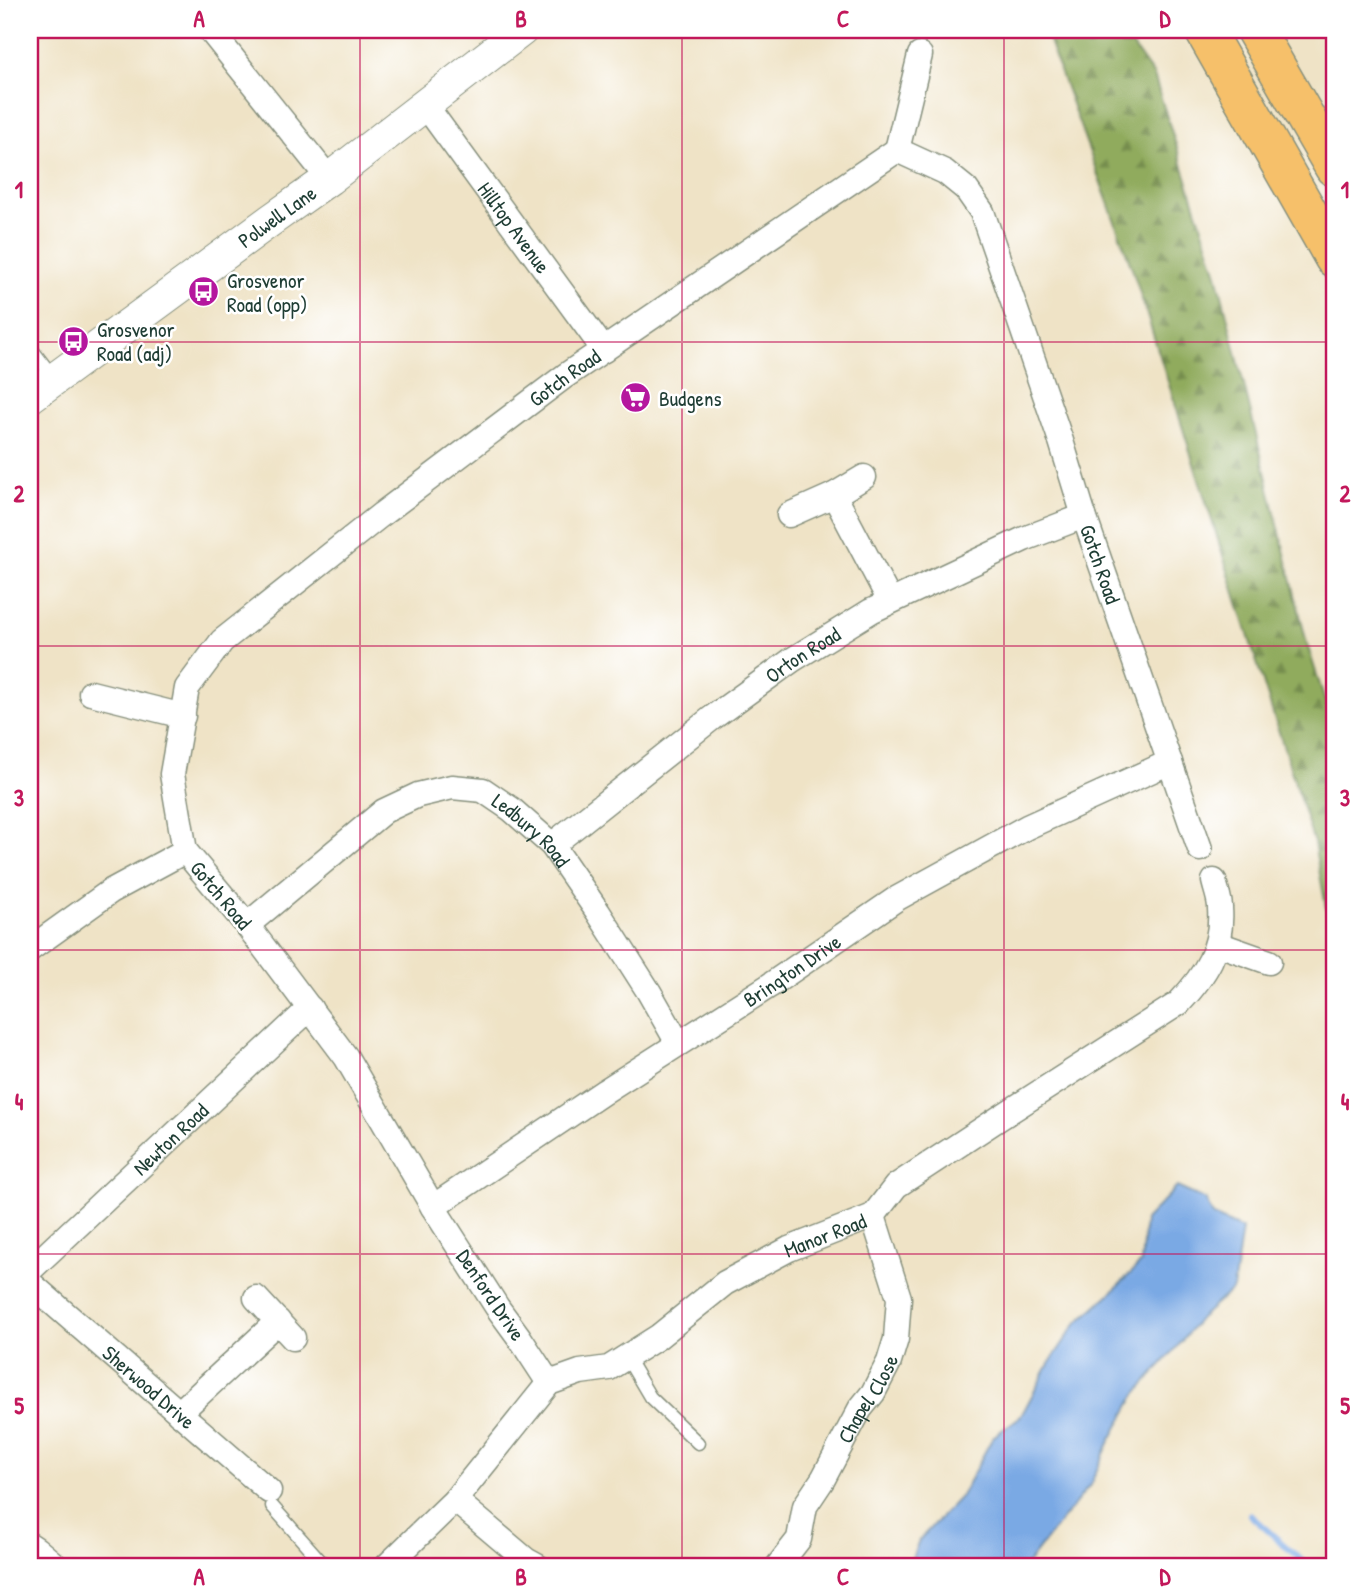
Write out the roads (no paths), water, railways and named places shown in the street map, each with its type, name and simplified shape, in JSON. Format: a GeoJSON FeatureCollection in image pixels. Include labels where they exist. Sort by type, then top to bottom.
{"type":"FeatureCollection","features":[{"type":"Feature","properties":{"kind":"highway"},"geometry":{"type":"LineString","coordinates":[[1204,30],[1334,258]]}},
{"type":"Feature","properties":{"kind":"highway"},"geometry":{"type":"LineString","coordinates":[[1255,30],[1334,167]]}},
{"type":"Feature","properties":{"kind":"street"},"geometry":{"type":"LineString","coordinates":[[209,30],[329,179]]}},
{"type":"Feature","properties":{"kind":"street","name":"Polwell Lane"},"geometry":{"type":"LineString","coordinates":[[42,388],[329,179],[522,30]]}},
{"type":"Feature","properties":{"kind":"street"},"geometry":{"type":"LineString","coordinates":[[897,150],[920,55]]}},
{"type":"Feature","properties":{"kind":"street","name":"Hilltop Avenue"},"geometry":{"type":"LineString","coordinates":[[426,106],[604,350]]}},
{"type":"Feature","properties":{"kind":"street","name":"Gotch Road"},"geometry":{"type":"LineString","coordinates":[[433,1207],[346,1057],[247,925],[185,850],[172,774],[187,688],[222,641],[382,514],[565,376],[897,150],[945,172],[966,189],[982,212],[1200,849]]}},
{"type":"Feature","properties":{"kind":"street"},"geometry":{"type":"LineString","coordinates":[[789,515],[834,495],[864,477]]}},
{"type":"Feature","properties":{"kind":"street"},"geometry":{"type":"LineString","coordinates":[[834,495],[890,601]]}},
{"type":"Feature","properties":{"kind":"street","name":"Orton Road"},"geometry":{"type":"LineString","coordinates":[[552,845],[712,718],[782,667],[871,611],[1024,539],[1084,516]]}},
{"type":"Feature","properties":{"kind":"street"},"geometry":{"type":"LineString","coordinates":[[91,693],[183,716]]}},
{"type":"Feature","properties":{"kind":"street","name":"Brington Drive"},"geometry":{"type":"LineString","coordinates":[[433,1207],[896,900],[1027,827],[1170,762]]}},
{"type":"Feature","properties":{"kind":"street","name":"Ledbury Road"},"geometry":{"type":"LineString","coordinates":[[247,925],[384,811],[418,795],[452,787],[483,790],[512,809],[552,845],[649,992],[678,1043]]}},
{"type":"Feature","properties":{"kind":"street"},"geometry":{"type":"LineString","coordinates":[[30,949],[111,891],[185,850]]}},
{"type":"Feature","properties":{"kind":"street","name":"Manor Road"},"geometry":{"type":"LineString","coordinates":[[549,1383],[580,1372],[610,1368],[658,1338],[725,1283],[789,1249],[873,1216],[896,1186],[1179,1003],[1208,967],[1218,943],[1220,908],[1214,881]]}},
{"type":"Feature","properties":{"kind":"street"},"geometry":{"type":"LineString","coordinates":[[1218,943],[1269,962]]}},
{"type":"Feature","properties":{"kind":"street","name":"Newton Road"},"geometry":{"type":"LineString","coordinates":[[30,1270],[310,1009]]}},
{"type":"Feature","properties":{"kind":"street","name":"Denford Drive"},"geometry":{"type":"LineString","coordinates":[[433,1207],[549,1383]]}},
{"type":"Feature","properties":{"kind":"street","name":"Chapel Close"},"geometry":{"type":"LineString","coordinates":[[778,1566],[799,1539],[805,1506],[823,1479],[860,1409],[873,1393],[897,1339],[899,1297],[873,1216]]}},
{"type":"Feature","properties":{"kind":"street","name":"Sherwood Drive"},"geometry":{"type":"LineString","coordinates":[[30,1283],[179,1413],[271,1499]]}},
{"type":"Feature","properties":{"kind":"street"},"geometry":{"type":"LineString","coordinates":[[179,1413],[286,1329],[256,1298]]}},
{"type":"Feature","properties":{"kind":"street"},"geometry":{"type":"LineString","coordinates":[[387,1566],[455,1500],[549,1383]]}},
{"type":"Feature","properties":{"kind":"street"},"geometry":{"type":"LineString","coordinates":[[455,1500],[526,1560],[537,1566]]}},
{"type":"Feature","properties":{"kind":"street"},"geometry":{"type":"LineString","coordinates":[[30,1545],[56,1566]]}},
{"type":"Feature","properties":{"kind":"lane"},"geometry":{"type":"LineString","coordinates":[[30,347],[42,388]]}},
{"type":"Feature","properties":{"kind":"lane"},"geometry":{"type":"LineString","coordinates":[[627,1358],[650,1396],[698,1443]]}},
{"type":"Feature","properties":{"kind":"lane"},"geometry":{"type":"LineString","coordinates":[[271,1499],[326,1566]]}},
{"type":"Feature","properties":{"kind":"water"},"geometry":{"type":"Polygon","coordinates":[[[1177,1187],[1206,1200],[1213,1216],[1242,1229],[1233,1289],[1200,1318],[1136,1394],[1090,1485],[1025,1566],[909,1566],[919,1540],[961,1496],[993,1437],[1021,1416],[1049,1364],[1076,1324],[1141,1263],[1145,1220],[1177,1187]]]}},
{"type":"Feature","properties":{"kind":"waterway"},"geometry":{"type":"LineString","coordinates":[[1250,1515],[1308,1566]]}},
{"type":"Feature","properties":{"kind":"place","name":"Grosvenor Road (opp)"},"geometry":{"type":"Point","coordinates":[204,292]}},
{"type":"Feature","properties":{"kind":"place","name":"Grosvenor Road (adj)"},"geometry":{"type":"Point","coordinates":[74,341]}},
{"type":"Feature","properties":{"kind":"place","name":"Budgens"},"geometry":{"type":"Point","coordinates":[636,398]}}]}
